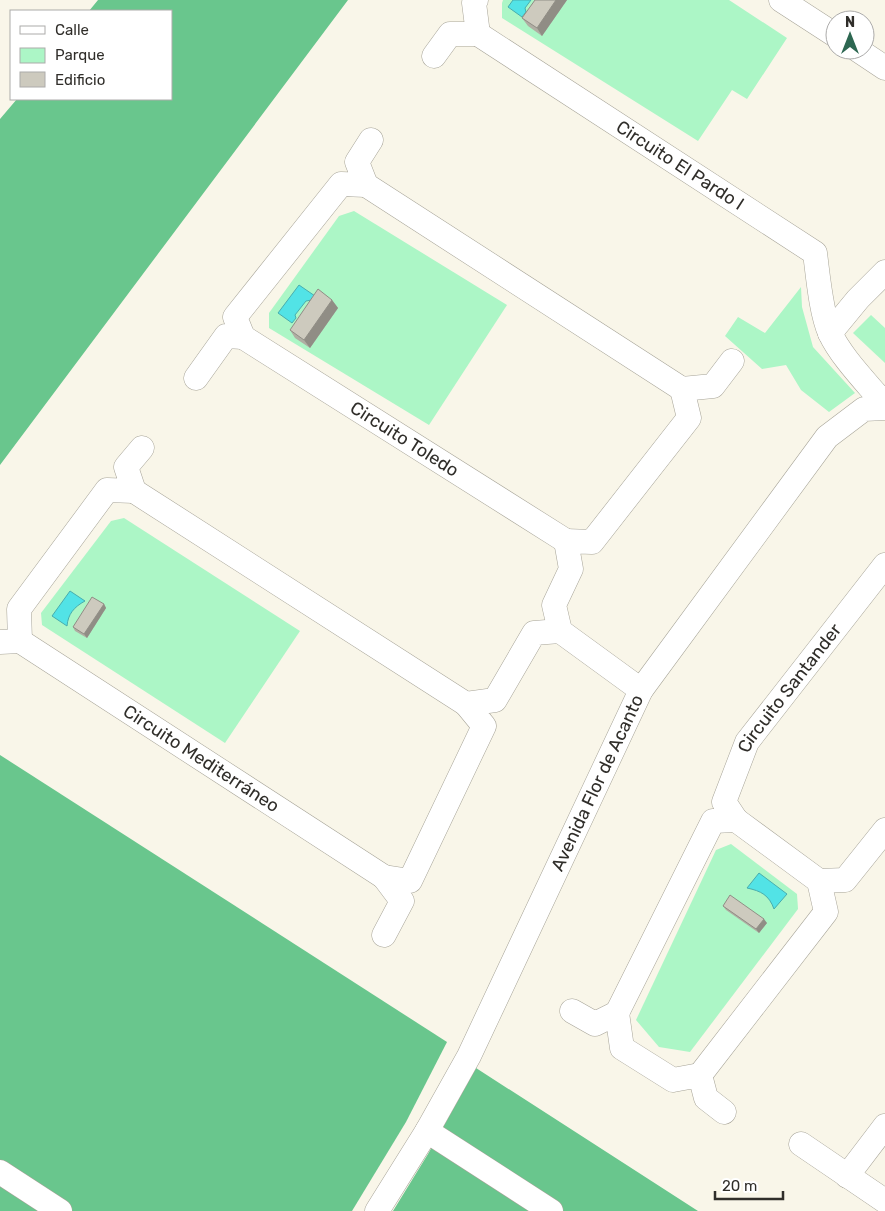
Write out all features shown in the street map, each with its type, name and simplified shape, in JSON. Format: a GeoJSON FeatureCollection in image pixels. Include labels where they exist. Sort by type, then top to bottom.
{"type":"FeatureCollection","features":[{"type":"Feature","properties":{"kind":"street"},"geometry":{"type":"LineString","coordinates":[[434,56],[450,34],[478,34],[474,3],[476,0]]}},
{"type":"Feature","properties":{"kind":"street"},"geometry":{"type":"LineString","coordinates":[[781,0],[825,29]]}},
{"type":"Feature","properties":{"kind":"street","name":"Circuito El Pardo I"},"geometry":{"type":"LineString","coordinates":[[478,34],[815,253],[822,300],[830,333],[885,407]]}},
{"type":"Feature","properties":{"kind":"street"},"geometry":{"type":"LineString","coordinates":[[873,60],[885,68]]}},
{"type":"Feature","properties":{"kind":"street"},"geometry":{"type":"LineString","coordinates":[[366,185],[357,162],[371,140]]}},
{"type":"Feature","properties":{"kind":"street"},"geometry":{"type":"LineString","coordinates":[[196,378],[226,336],[243,337],[235,317],[341,184],[366,185],[682,389],[713,386],[732,361]]}},
{"type":"Feature","properties":{"kind":"street"},"geometry":{"type":"LineString","coordinates":[[830,333],[858,299],[885,272]]}},
{"type":"Feature","properties":{"kind":"street","name":"Circuito Toledo"},"geometry":{"type":"LineString","coordinates":[[243,337],[566,541]]}},
{"type":"Feature","properties":{"kind":"street"},"geometry":{"type":"LineString","coordinates":[[560,631],[554,605],[571,569],[566,541],[592,542],[689,418],[682,389]]}},
{"type":"Feature","properties":{"kind":"street","name":"Avenida Flor de Acanto"},"geometry":{"type":"LineString","coordinates":[[377,1211],[427,1131],[469,1056],[641,690],[827,437],[864,409],[885,407]]}},
{"type":"Feature","properties":{"kind":"street"},"geometry":{"type":"LineString","coordinates":[[134,491],[126,467],[142,448]]}},
{"type":"Feature","properties":{"kind":"street","name":"Circuito Mediterráneo"},"geometry":{"type":"LineString","coordinates":[[384,877],[410,881],[484,726],[466,704],[134,491],[108,490],[19,609],[10,642],[384,877],[402,901],[384,935]]}},
{"type":"Feature","properties":{"kind":"street","name":"Circuito Santander"},"geometry":{"type":"LineString","coordinates":[[818,881],[736,820],[724,802],[747,742],[885,565]]}},
{"type":"Feature","properties":{"kind":"street"},"geometry":{"type":"LineString","coordinates":[[466,704],[495,700],[534,633],[560,631],[641,690]]}},
{"type":"Feature","properties":{"kind":"street"},"geometry":{"type":"LineString","coordinates":[[736,820],[713,821],[617,1013],[622,1048],[674,1080],[700,1076],[826,912],[818,881],[845,880],[885,830]]}},
{"type":"Feature","properties":{"kind":"street"},"geometry":{"type":"LineString","coordinates":[[572,1011],[595,1024],[617,1013]]}},
{"type":"Feature","properties":{"kind":"street"},"geometry":{"type":"LineString","coordinates":[[700,1076],[706,1098],[724,1112]]}},
{"type":"Feature","properties":{"kind":"street"},"geometry":{"type":"LineString","coordinates":[[847,1176],[885,1126]]}},
{"type":"Feature","properties":{"kind":"street"},"geometry":{"type":"LineString","coordinates":[[427,1131],[551,1211]]}},
{"type":"Feature","properties":{"kind":"street"},"geometry":{"type":"LineString","coordinates":[[801,1144],[885,1201]]}},
{"type":"Feature","properties":{"kind":"street"},"geometry":{"type":"LineString","coordinates":[[0,1172],[60,1211]]}},
{"type":"Feature","properties":{"kind":"green space"},"geometry":{"type":"Polygon","coordinates":[[[98,0],[348,0],[0,465],[0,119],[16,100],[172,100],[172,10],[90,10],[98,0]]]}},
{"type":"Feature","properties":{"kind":"green space"},"geometry":{"type":"Polygon","coordinates":[[[503,0],[729,0],[787,38],[747,99],[732,90],[698,141],[502,18],[503,0]]]}},
{"type":"Feature","properties":{"kind":"green space"},"geometry":{"type":"Polygon","coordinates":[[[354,211],[507,305],[429,425],[269,328],[269,313],[339,216],[354,211]]]}},
{"type":"Feature","properties":{"kind":"green space"},"geometry":{"type":"Polygon","coordinates":[[[801,287],[802,307],[813,347],[855,393],[829,412],[801,390],[786,365],[762,369],[725,336],[738,317],[765,333],[801,287]]]}},
{"type":"Feature","properties":{"kind":"green space"},"geometry":{"type":"Polygon","coordinates":[[[871,315],[885,328],[885,363],[853,333],[871,315]]]}},
{"type":"Feature","properties":{"kind":"green space"},"geometry":{"type":"Polygon","coordinates":[[[124,518],[300,631],[225,743],[42,625],[41,613],[111,521],[124,518]]]}},
{"type":"Feature","properties":{"kind":"green space"},"geometry":{"type":"Polygon","coordinates":[[[0,755],[447,1042],[406,1122],[352,1211],[0,1211],[0,755]]]}},
{"type":"Feature","properties":{"kind":"green space"},"geometry":{"type":"Polygon","coordinates":[[[731,844],[797,894],[798,909],[690,1052],[659,1047],[636,1020],[716,850],[731,844]]]}},
{"type":"Feature","properties":{"kind":"green space"},"geometry":{"type":"Polygon","coordinates":[[[476,1068],[698,1211],[393,1211],[428,1154],[476,1068]]]}},
{"type":"Feature","properties":{"kind":"water"},"geometry":{"type":"Polygon","coordinates":[[[513,0],[531,0],[525,8],[526,12],[522,17],[508,7],[513,0]]]}},
{"type":"Feature","properties":{"kind":"water"},"geometry":{"type":"Polygon","coordinates":[[[299,285],[315,296],[312,300],[306,301],[295,315],[296,318],[292,323],[278,313],[299,285]]]}},
{"type":"Feature","properties":{"kind":"water"},"geometry":{"type":"Polygon","coordinates":[[[70,591],[85,601],[72,611],[67,626],[52,616],[70,591]]]}},
{"type":"Feature","properties":{"kind":"water"},"geometry":{"type":"Polygon","coordinates":[[[759,873],[787,894],[774,909],[770,900],[764,894],[747,888],[759,873]]]}},
{"type":"Feature","properties":{"kind":"building"},"geometry":{"type":"Polygon","coordinates":[[[535,0],[556,0],[537,28],[522,18],[535,0]]]}},
{"type":"Feature","properties":{"kind":"building"},"geometry":{"type":"Polygon","coordinates":[[[318,289],[332,300],[304,340],[290,330],[318,289]]]}},
{"type":"Feature","properties":{"kind":"building"},"geometry":{"type":"Polygon","coordinates":[[[92,597],[104,604],[84,634],[73,627],[92,597]]]}},
{"type":"Feature","properties":{"kind":"building"},"geometry":{"type":"Polygon","coordinates":[[[730,895],[764,919],[756,929],[723,906],[730,895]]]}}]}
